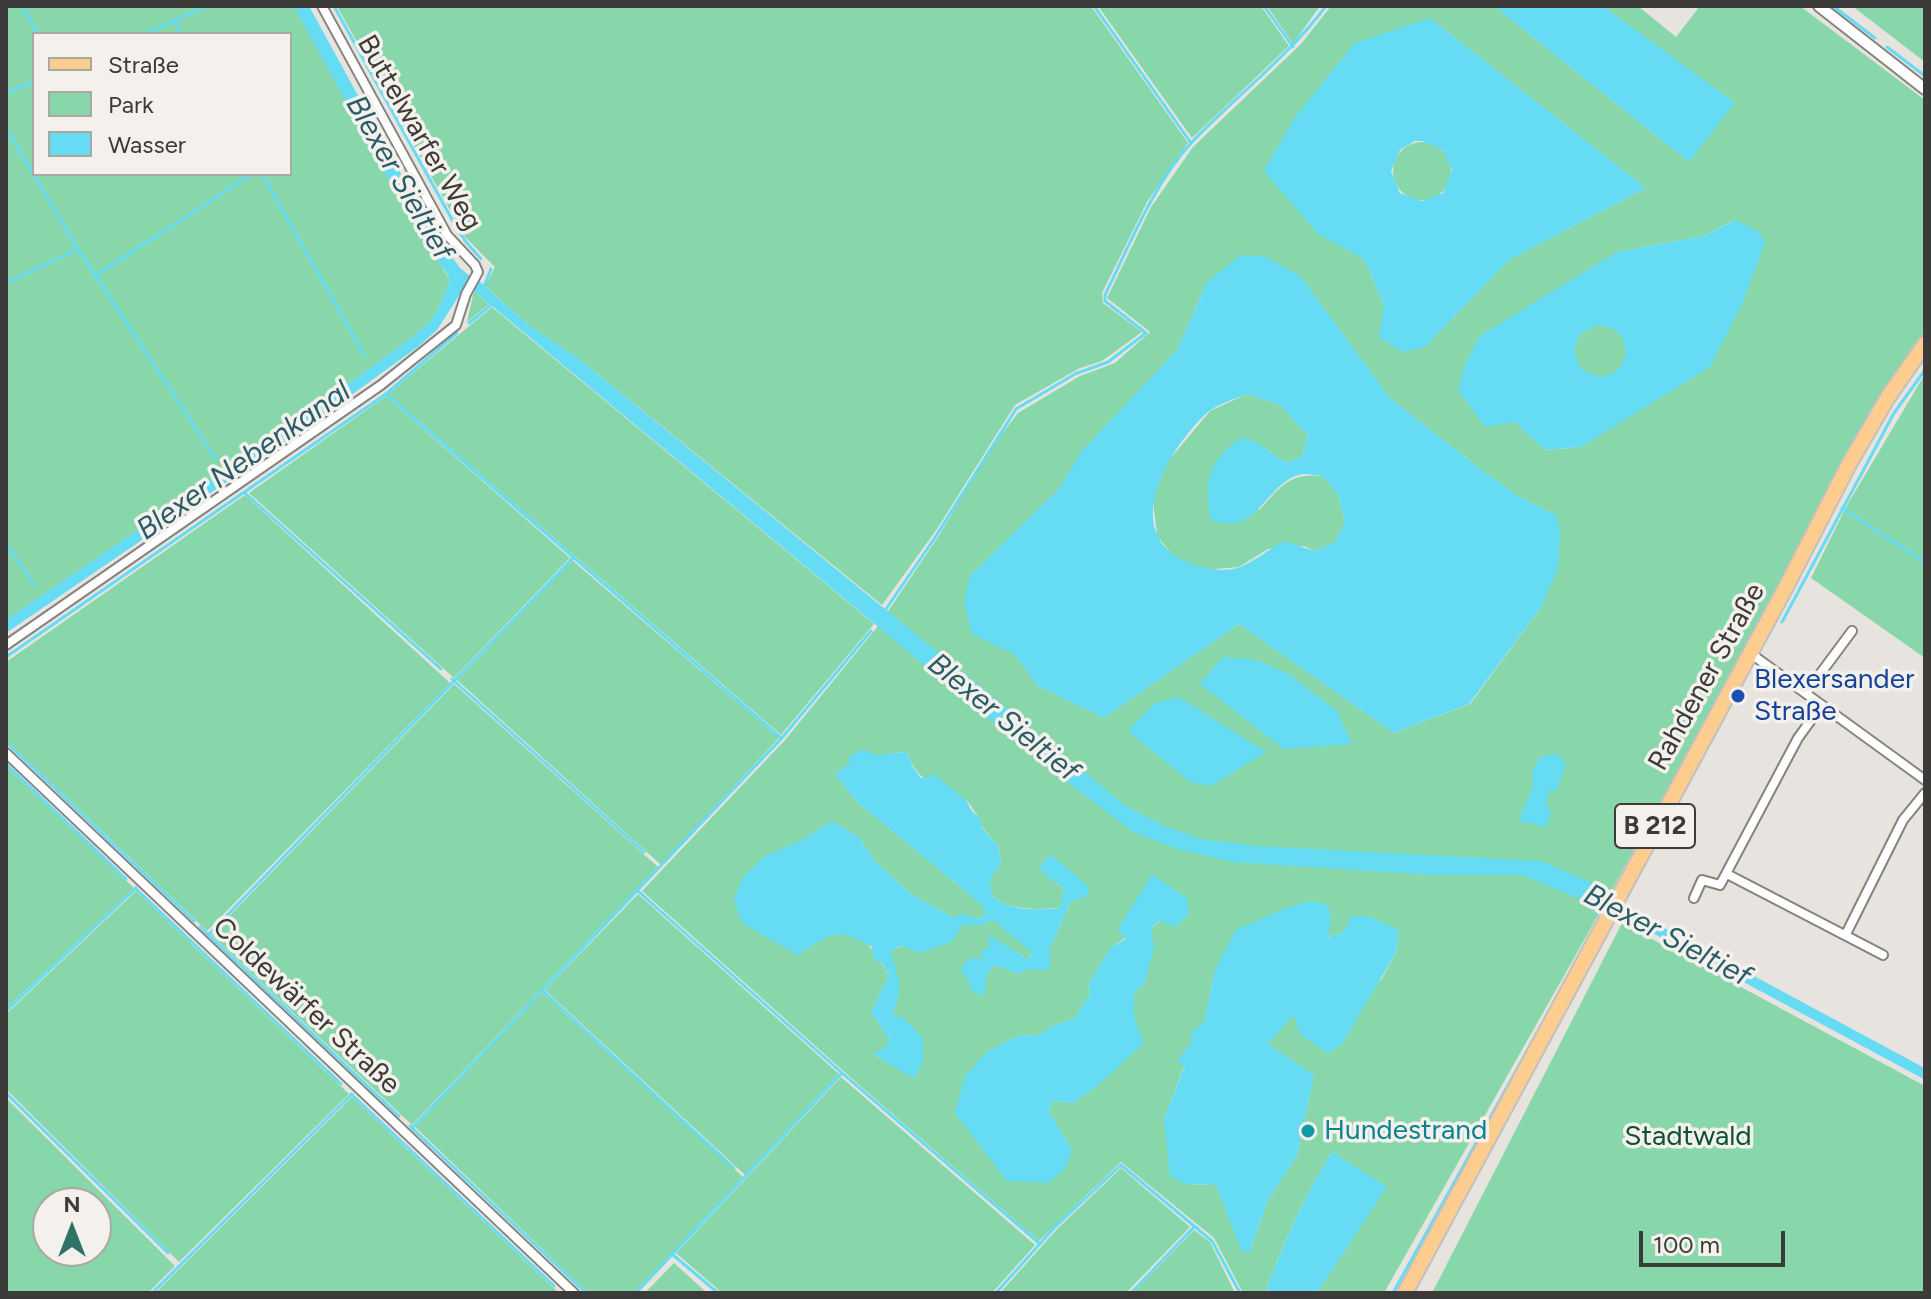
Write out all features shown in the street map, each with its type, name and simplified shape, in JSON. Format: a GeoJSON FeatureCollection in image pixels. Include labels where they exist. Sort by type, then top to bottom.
{"type":"FeatureCollection","features":[{"type":"Feature","properties":{"kind":"main road","name":"Rahdener Straße"},"geometry":{"type":"LineString","coordinates":[[1405,1293],[1848,466],[1888,397],[1925,344]]}},
{"type":"Feature","properties":{"kind":"street","name":"Buttelwarfer Weg"},"geometry":{"type":"LineString","coordinates":[[6,645],[381,385],[456,325],[466,294],[478,272],[447,235],[322,6]]}},
{"type":"Feature","properties":{"kind":"street"},"geometry":{"type":"LineString","coordinates":[[1819,6],[1925,89]]}},
{"type":"Feature","properties":{"kind":"street"},"geometry":{"type":"LineString","coordinates":[[1806,693],[1852,631]]}},
{"type":"Feature","properties":{"kind":"street"},"geometry":{"type":"LineString","coordinates":[[1750,653],[1925,780]]}},
{"type":"Feature","properties":{"kind":"street"},"geometry":{"type":"LineString","coordinates":[[1694,898],[1702,880],[1720,885],[1798,738],[1822,705]]}},
{"type":"Feature","properties":{"kind":"street","name":"Coldewärfer Straße"},"geometry":{"type":"LineString","coordinates":[[6,753],[574,1293]]}},
{"type":"Feature","properties":{"kind":"street"},"geometry":{"type":"LineString","coordinates":[[1846,934],[1903,820],[1925,793]]}},
{"type":"Feature","properties":{"kind":"street"},"geometry":{"type":"LineString","coordinates":[[1727,874],[1883,955]]}},
{"type":"Feature","properties":{"kind":"green space"},"geometry":{"type":"Polygon","coordinates":[[[6,6],[298,6],[450,281],[430,322],[288,427],[6,620],[6,6]]]}},
{"type":"Feature","properties":{"kind":"green space"},"geometry":{"type":"Polygon","coordinates":[[[337,6],[1091,6],[1188,143],[1147,202],[1102,293],[1103,303],[1142,332],[1102,361],[1080,368],[1015,405],[937,529],[882,605],[578,358],[531,327],[485,286],[495,267],[465,237],[337,6]]]}},
{"type":"Feature","properties":{"kind":"green space"},"geometry":{"type":"Polygon","coordinates":[[[1098,6],[1261,6],[1289,46],[1192,138],[1098,6]]]}},
{"type":"Feature","properties":{"kind":"green space"},"geometry":{"type":"Polygon","coordinates":[[[1267,6],[1320,6],[1293,44],[1267,6]]]}},
{"type":"Feature","properties":{"kind":"green space"},"geometry":{"type":"Polygon","coordinates":[[[1331,6],[1494,6],[1689,162],[1734,103],[1603,6],[1638,6],[1676,37],[1700,6],[1800,6],[1925,100],[1925,336],[1891,381],[1586,937],[1384,1293],[1317,1293],[1386,1187],[1332,1152],[1288,1235],[1267,1288],[1270,1293],[1243,1293],[1214,1238],[1121,1162],[1039,1241],[642,891],[785,740],[878,626],[938,537],[990,449],[1018,413],[1080,376],[1115,363],[1150,332],[1107,298],[1151,207],[1193,147],[1301,44],[1331,6]],[[1430,18],[1364,259],[1384,305],[1425,347],[1509,260],[1646,188],[1430,18]],[[1734,220],[1704,236],[1617,252],[1515,422],[1545,450],[1581,447],[1734,220]],[[1301,277],[1207,282],[1177,350],[1082,452],[1059,489],[971,576],[1014,654],[1038,686],[1104,718],[1239,624],[1394,733],[1470,704],[1542,606],[1556,515],[1518,496],[1390,398],[1301,277]],[[907,752],[860,760],[835,774],[857,802],[982,905],[986,914],[978,919],[962,915],[954,918],[911,894],[875,862],[860,838],[832,821],[802,840],[833,934],[853,936],[867,944],[889,975],[871,1012],[889,1039],[887,1046],[874,1055],[914,1078],[892,1016],[899,990],[890,951],[962,925],[984,925],[992,919],[1033,953],[1027,959],[988,935],[991,947],[983,960],[971,958],[967,962],[987,974],[995,965],[1019,974],[1025,970],[1050,970],[1050,948],[1071,901],[1087,896],[1050,879],[1063,887],[1062,908],[1016,907],[992,896],[989,879],[1001,863],[998,846],[981,826],[981,819],[965,799],[925,779],[907,752]],[[1534,786],[1521,814],[1545,828],[1545,801],[1549,791],[1534,786]],[[1188,899],[1111,947],[1089,983],[1090,994],[1074,1019],[1038,1035],[1017,1036],[987,1052],[1072,1150],[1049,1112],[1053,1101],[1073,1103],[1096,1087],[1134,1017],[1134,994],[1145,982],[1151,928],[1188,899]],[[1399,930],[1344,932],[1215,970],[1204,1024],[1178,1061],[1185,1064],[1164,1119],[1185,1184],[1216,1185],[1242,1251],[1250,1252],[1268,1200],[1297,1156],[1314,1075],[1268,1044],[1293,1014],[1381,980],[1396,953],[1399,930]]]}},
{"type":"Feature","properties":{"kind":"green space"},"geometry":{"type":"Polygon","coordinates":[[[1852,6],[1925,6],[1925,62],[1852,6]]]}},
{"type":"Feature","properties":{"kind":"green space"},"geometry":{"type":"Polygon","coordinates":[[[1422,142],[1443,150],[1451,171],[1443,192],[1422,200],[1401,192],[1393,171],[1401,150],[1422,142]]]}},
{"type":"Feature","properties":{"kind":"green space"},"geometry":{"type":"Polygon","coordinates":[[[474,291],[489,304],[467,322],[474,291]]]}},
{"type":"Feature","properties":{"kind":"green space"},"geometry":{"type":"Polygon","coordinates":[[[492,307],[874,624],[781,735],[388,394],[492,307]]]}},
{"type":"Feature","properties":{"kind":"green space"},"geometry":{"type":"Polygon","coordinates":[[[1600,325],[1618,333],[1626,351],[1618,369],[1600,377],[1582,369],[1574,351],[1582,333],[1600,325]]]}},
{"type":"Feature","properties":{"kind":"green space"},"geometry":{"type":"Polygon","coordinates":[[[1925,374],[1925,658],[1811,578],[1846,507],[1925,374]]]}},
{"type":"Feature","properties":{"kind":"green space"},"geometry":{"type":"Polygon","coordinates":[[[1247,394],[1280,405],[1308,435],[1302,456],[1286,463],[1260,445],[1242,438],[1259,510],[1293,479],[1323,476],[1338,495],[1345,523],[1334,543],[1314,551],[1304,546],[1268,549],[1239,567],[1205,570],[1175,558],[1157,536],[1153,501],[1165,465],[1210,411],[1247,394]]]}},
{"type":"Feature","properties":{"kind":"green space"},"geometry":{"type":"Polygon","coordinates":[[[386,396],[570,558],[454,678],[249,493],[386,396]]]}},
{"type":"Feature","properties":{"kind":"green space"},"geometry":{"type":"Polygon","coordinates":[[[245,495],[450,683],[207,931],[6,740],[6,662],[245,495]]]}},
{"type":"Feature","properties":{"kind":"green space"},"geometry":{"type":"Polygon","coordinates":[[[572,560],[779,738],[661,865],[457,680],[572,560]]]}},
{"type":"Feature","properties":{"kind":"green space"},"geometry":{"type":"Polygon","coordinates":[[[454,684],[658,867],[412,1125],[211,935],[454,684]]]}},
{"type":"Feature","properties":{"kind":"green space"},"geometry":{"type":"Polygon","coordinates":[[[6,766],[134,888],[6,1009],[6,766]]]}},
{"type":"Feature","properties":{"kind":"green space"},"geometry":{"type":"Polygon","coordinates":[[[136,891],[349,1094],[179,1262],[112,1195],[112,1187],[104,1187],[6,1089],[6,1014],[136,891]]]}},
{"type":"Feature","properties":{"kind":"green space"},"geometry":{"type":"Polygon","coordinates":[[[638,894],[839,1074],[745,1175],[545,990],[638,894]]]}},
{"type":"Feature","properties":{"kind":"green space","name":"Stadtwald"},"geometry":{"type":"Polygon","coordinates":[[[1622,923],[1925,1086],[1925,1293],[1432,1293],[1622,923]]]}},
{"type":"Feature","properties":{"kind":"green space"},"geometry":{"type":"Polygon","coordinates":[[[542,992],[743,1177],[634,1293],[588,1293],[415,1127],[542,992]]]}},
{"type":"Feature","properties":{"kind":"green space"},"geometry":{"type":"Polygon","coordinates":[[[841,1077],[1035,1245],[992,1293],[722,1293],[676,1253],[841,1077]]]}},
{"type":"Feature","properties":{"kind":"green space"},"geometry":{"type":"Polygon","coordinates":[[[352,1097],[559,1293],[155,1293],[352,1097]]]}},
{"type":"Feature","properties":{"kind":"green space"},"geometry":{"type":"Polygon","coordinates":[[[6,1098],[96,1187],[32,1187],[32,1267],[112,1267],[112,1203],[175,1266],[148,1293],[6,1293],[6,1098]]]}},
{"type":"Feature","properties":{"kind":"green space"},"geometry":{"type":"Polygon","coordinates":[[[1121,1168],[1190,1227],[1126,1293],[1000,1293],[1057,1229],[1121,1168]]]}},
{"type":"Feature","properties":{"kind":"green space"},"geometry":{"type":"Polygon","coordinates":[[[1194,1230],[1210,1242],[1235,1293],[1133,1293],[1194,1230]]]}},
{"type":"Feature","properties":{"kind":"green space"},"geometry":{"type":"Polygon","coordinates":[[[674,1263],[707,1293],[645,1293],[674,1263]]]}},
{"type":"Feature","properties":{"kind":"water","name":"Blexer Nebenkanal"},"geometry":{"type":"Polygon","coordinates":[[[294,6],[309,6],[430,227],[460,268],[471,277],[437,330],[419,346],[307,427],[6,633],[6,620],[288,427],[410,339],[430,322],[437,311],[450,281],[446,272],[420,237],[294,6]]]}},
{"type":"Feature","properties":{"kind":"water"},"geometry":{"type":"Polygon","coordinates":[[[1494,6],[1603,6],[1735,103],[1689,162],[1494,6]]]}},
{"type":"Feature","properties":{"kind":"water"},"geometry":{"type":"Polygon","coordinates":[[[1430,18],[1646,188],[1509,260],[1425,347],[1403,352],[1379,338],[1384,305],[1364,259],[1318,234],[1264,171],[1296,116],[1355,43],[1430,18]],[[1415,141],[1400,150],[1391,171],[1400,193],[1422,201],[1443,193],[1452,170],[1443,150],[1415,141]]]}},
{"type":"Feature","properties":{"kind":"water"},"geometry":{"type":"Polygon","coordinates":[[[1735,220],[1759,232],[1765,243],[1742,304],[1710,367],[1581,447],[1545,450],[1515,422],[1485,427],[1458,390],[1465,364],[1480,336],[1617,252],[1704,236],[1735,220]],[[1598,325],[1580,334],[1574,351],[1580,368],[1595,376],[1618,370],[1626,349],[1622,338],[1613,329],[1598,325]]]}},
{"type":"Feature","properties":{"kind":"water"},"geometry":{"type":"Polygon","coordinates":[[[1241,255],[1266,257],[1301,277],[1390,398],[1518,496],[1556,515],[1560,530],[1558,568],[1542,606],[1469,704],[1394,733],[1239,624],[1104,718],[1038,686],[1014,654],[972,634],[964,603],[970,576],[1059,489],[1081,452],[1177,350],[1207,282],[1241,255]],[[1247,394],[1222,404],[1208,412],[1178,446],[1157,490],[1153,512],[1156,532],[1168,550],[1189,563],[1225,570],[1242,566],[1285,541],[1314,551],[1334,543],[1345,523],[1338,495],[1323,476],[1303,474],[1290,478],[1240,522],[1227,524],[1211,520],[1208,494],[1211,472],[1222,454],[1242,438],[1261,445],[1286,463],[1302,456],[1308,435],[1280,405],[1247,394]]]}},
{"type":"Feature","properties":{"kind":"water"},"geometry":{"type":"Polygon","coordinates":[[[479,281],[531,327],[578,358],[1126,806],[1164,826],[1201,839],[1257,846],[1541,861],[1606,889],[1597,906],[1522,875],[1434,875],[1232,862],[1177,849],[1133,832],[1031,754],[474,291],[479,281]]]}},
{"type":"Feature","properties":{"kind":"water"},"geometry":{"type":"Polygon","coordinates":[[[1223,657],[1256,660],[1290,675],[1337,711],[1352,744],[1284,749],[1200,684],[1223,657]]]}},
{"type":"Feature","properties":{"kind":"water"},"geometry":{"type":"Polygon","coordinates":[[[1179,697],[1266,752],[1211,786],[1190,782],[1128,731],[1155,703],[1179,697]]]}},
{"type":"Feature","properties":{"kind":"water"},"geometry":{"type":"Polygon","coordinates":[[[864,749],[874,755],[907,752],[921,778],[935,775],[966,800],[981,819],[981,827],[998,846],[1001,863],[990,879],[992,896],[1000,901],[1025,909],[1061,908],[1063,887],[1039,867],[1051,855],[1088,886],[1088,896],[1071,901],[1050,948],[1050,970],[1025,970],[1019,974],[995,965],[987,974],[984,996],[970,990],[970,981],[961,972],[963,965],[971,958],[983,959],[981,951],[990,947],[988,934],[1027,959],[1033,954],[992,919],[984,925],[962,925],[953,941],[920,953],[902,946],[891,951],[899,989],[892,1016],[903,1017],[923,1039],[923,1061],[914,1079],[873,1054],[887,1046],[889,1039],[871,1012],[889,975],[882,963],[874,960],[872,947],[849,936],[834,935],[798,955],[742,923],[734,900],[743,877],[765,856],[802,840],[832,821],[860,838],[875,862],[911,894],[954,918],[962,914],[978,919],[986,914],[982,905],[857,802],[835,774],[850,763],[848,757],[864,749]]]}},
{"type":"Feature","properties":{"kind":"water"},"geometry":{"type":"Polygon","coordinates":[[[1556,753],[1566,763],[1557,790],[1550,791],[1546,801],[1551,813],[1546,828],[1521,823],[1532,788],[1532,772],[1540,757],[1556,753]]]}},
{"type":"Feature","properties":{"kind":"water"},"geometry":{"type":"Polygon","coordinates":[[[1152,874],[1188,899],[1188,915],[1175,927],[1159,921],[1151,928],[1154,947],[1145,982],[1134,994],[1134,1017],[1144,1043],[1096,1087],[1073,1103],[1053,1101],[1049,1112],[1072,1150],[1066,1168],[1048,1183],[1007,1181],[955,1113],[965,1076],[987,1052],[1017,1036],[1038,1035],[1074,1019],[1090,994],[1089,983],[1111,947],[1126,939],[1118,929],[1152,874]]]}},
{"type":"Feature","properties":{"kind":"water"},"geometry":{"type":"Polygon","coordinates":[[[1311,901],[1328,905],[1331,918],[1328,937],[1344,932],[1351,916],[1368,916],[1399,930],[1396,953],[1341,1045],[1328,1053],[1301,1035],[1293,1015],[1268,1044],[1314,1075],[1297,1156],[1268,1200],[1250,1252],[1242,1252],[1216,1185],[1185,1184],[1170,1176],[1164,1119],[1185,1065],[1177,1062],[1192,1041],[1191,1032],[1204,1023],[1215,970],[1236,930],[1281,910],[1311,901]]]}},
{"type":"Feature","properties":{"kind":"water"},"geometry":{"type":"Polygon","coordinates":[[[1332,1152],[1387,1187],[1317,1293],[1271,1293],[1267,1288],[1288,1235],[1332,1152]]]}},
{"type":"Feature","properties":{"kind":"waterway"},"geometry":{"type":"LineString","coordinates":[[22,6],[37,32]]}},
{"type":"Feature","properties":{"kind":"waterway"},"geometry":{"type":"LineString","coordinates":[[148,32],[207,6]]}},
{"type":"Feature","properties":{"kind":"waterway"},"geometry":{"type":"LineString","coordinates":[[334,6],[455,225],[481,259]]}},
{"type":"Feature","properties":{"kind":"waterway"},"geometry":{"type":"LineString","coordinates":[[1094,6],[1191,143]]}},
{"type":"Feature","properties":{"kind":"waterway"},"geometry":{"type":"LineString","coordinates":[[1264,6],[1293,47]]}},
{"type":"Feature","properties":{"kind":"waterway"},"geometry":{"type":"LineString","coordinates":[[886,609],[1016,409],[1075,374],[1108,362],[1146,333],[1105,301],[1105,295],[1155,194],[1193,141],[1279,59],[1326,6]]}},
{"type":"Feature","properties":{"kind":"waterway"},"geometry":{"type":"LineString","coordinates":[[1833,6],[1875,38]]}},
{"type":"Feature","properties":{"kind":"waterway"},"geometry":{"type":"LineString","coordinates":[[174,21],[181,32]]}},
{"type":"Feature","properties":{"kind":"waterway"},"geometry":{"type":"LineString","coordinates":[[1887,47],[1925,76]]}},
{"type":"Feature","properties":{"kind":"waterway"},"geometry":{"type":"LineString","coordinates":[[6,93],[32,83]]}},
{"type":"Feature","properties":{"kind":"waterway"},"geometry":{"type":"LineString","coordinates":[[6,128],[32,172]]}},
{"type":"Feature","properties":{"kind":"waterway","name":"Blexer Nebenkanal"},"geometry":{"type":"LineString","coordinates":[[35,176],[78,249],[216,459]]}},
{"type":"Feature","properties":{"kind":"waterway"},"geometry":{"type":"LineString","coordinates":[[95,276],[249,176]]}},
{"type":"Feature","properties":{"kind":"waterway"},"geometry":{"type":"LineString","coordinates":[[263,176],[365,356]]}},
{"type":"Feature","properties":{"kind":"waterway"},"geometry":{"type":"LineString","coordinates":[[6,283],[78,249]]}},
{"type":"Feature","properties":{"kind":"waterway"},"geometry":{"type":"LineString","coordinates":[[483,289],[491,269]]}},
{"type":"Feature","properties":{"kind":"waterway"},"geometry":{"type":"LineString","coordinates":[[469,323],[491,305]]}},
{"type":"Feature","properties":{"kind":"waterway","name":"Blexer Nebenkanal"},"geometry":{"type":"LineString","coordinates":[[6,657],[386,394],[457,333]]}},
{"type":"Feature","properties":{"kind":"waterway"},"geometry":{"type":"LineString","coordinates":[[1782,622],[1894,413],[1925,370]]}},
{"type":"Feature","properties":{"kind":"waterway"},"geometry":{"type":"LineString","coordinates":[[386,394],[781,738]]}},
{"type":"Feature","properties":{"kind":"waterway","name":"Blexer Nebenkanal"},"geometry":{"type":"LineString","coordinates":[[245,493],[441,669]]}},
{"type":"Feature","properties":{"kind":"waterway"},"geometry":{"type":"LineString","coordinates":[[1842,508],[1925,562]]}},
{"type":"Feature","properties":{"kind":"waterway"},"geometry":{"type":"LineString","coordinates":[[6,544],[34,584]]}},
{"type":"Feature","properties":{"kind":"waterway"},"geometry":{"type":"LineString","coordinates":[[208,935],[573,558]]}},
{"type":"Feature","properties":{"kind":"waterway"},"geometry":{"type":"LineString","coordinates":[[412,1128],[781,739],[871,631]]}},
{"type":"Feature","properties":{"kind":"waterway"},"geometry":{"type":"LineString","coordinates":[[452,679],[644,852]]}},
{"type":"Feature","properties":{"kind":"waterway"},"geometry":{"type":"LineString","coordinates":[[6,742],[194,921]]}},
{"type":"Feature","properties":{"kind":"waterway"},"geometry":{"type":"LineString","coordinates":[[6,764],[126,879]]}},
{"type":"Feature","properties":{"kind":"waterway"},"geometry":{"type":"LineString","coordinates":[[135,888],[341,1084]]}},
{"type":"Feature","properties":{"kind":"waterway"},"geometry":{"type":"LineString","coordinates":[[6,1011],[136,888]]}},
{"type":"Feature","properties":{"kind":"waterway"},"geometry":{"type":"LineString","coordinates":[[638,891],[1040,1244]]}},
{"type":"Feature","properties":{"kind":"waterway","name":"Blexer Sieltief"},"geometry":{"type":"LineString","coordinates":[[1591,894],[1925,1074]]}},
{"type":"Feature","properties":{"kind":"waterway"},"geometry":{"type":"LineString","coordinates":[[200,927],[399,1116]]}},
{"type":"Feature","properties":{"kind":"waterway"},"geometry":{"type":"LineString","coordinates":[[1393,1293],[1568,977]]}},
{"type":"Feature","properties":{"kind":"waterway"},"geometry":{"type":"LineString","coordinates":[[542,990],[734,1168]]}},
{"type":"Feature","properties":{"kind":"waterway"},"geometry":{"type":"LineString","coordinates":[[636,1293],[842,1073]]}},
{"type":"Feature","properties":{"kind":"waterway"},"geometry":{"type":"LineString","coordinates":[[6,1093],[168,1253]]}},
{"type":"Feature","properties":{"kind":"waterway"},"geometry":{"type":"LineString","coordinates":[[351,1094],[554,1286]]}},
{"type":"Feature","properties":{"kind":"waterway"},"geometry":{"type":"LineString","coordinates":[[152,1293],[352,1094]]}},
{"type":"Feature","properties":{"kind":"waterway"},"geometry":{"type":"LineString","coordinates":[[410,1126],[586,1293]]}},
{"type":"Feature","properties":{"kind":"waterway"},"geometry":{"type":"LineString","coordinates":[[996,1293],[1054,1228],[1121,1165],[1212,1241],[1240,1293]]}},
{"type":"Feature","properties":{"kind":"waterway"},"geometry":{"type":"LineString","coordinates":[[1131,1293],[1194,1227]]}},
{"type":"Feature","properties":{"kind":"waterway"},"geometry":{"type":"LineString","coordinates":[[672,1254],[718,1293]]}},
{"type":"Feature","properties":{"kind":"place","name":"Blexersander Straße"},"geometry":{"type":"Point","coordinates":[1738,696]}},
{"type":"Feature","properties":{"kind":"place","name":"Hundestrand"},"geometry":{"type":"Point","coordinates":[1308,1131]}}]}
